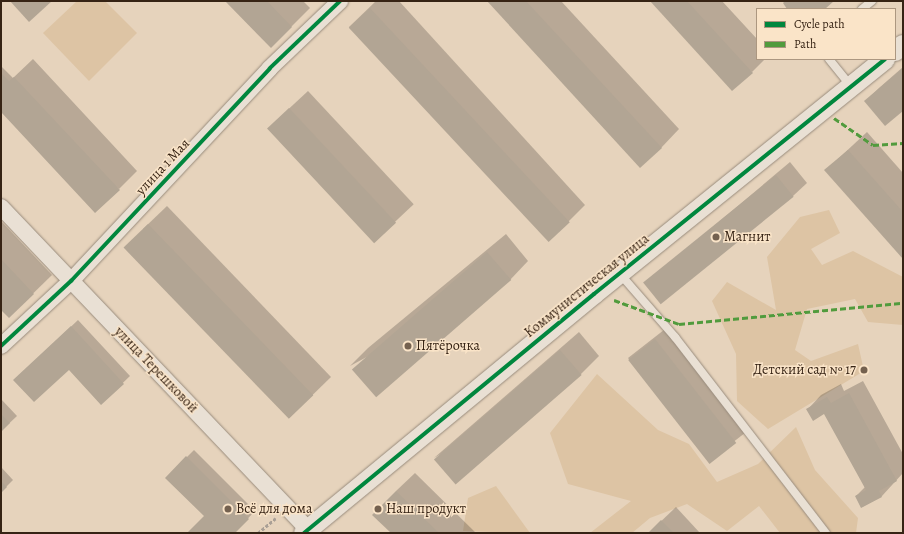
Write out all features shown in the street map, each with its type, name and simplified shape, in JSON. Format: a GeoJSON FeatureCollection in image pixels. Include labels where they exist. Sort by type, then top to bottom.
{"type":"FeatureCollection","features":[{"type":"Feature","properties":{"kind":"street","name":"улица 1 Мая"},"geometry":{"type":"LineString","coordinates":[[1,346],[71,281],[270,68],[340,1]]}},
{"type":"Feature","properties":{"kind":"street","name":"Коммунистическая улица"},"geometry":{"type":"LineString","coordinates":[[308,532],[619,273],[884,60]]}},
{"type":"Feature","properties":{"kind":"street","name":"улица Терешковой"},"geometry":{"type":"LineString","coordinates":[[1,207],[288,508],[308,532]]}},
{"type":"Feature","properties":{"kind":"lane"},"geometry":{"type":"LineString","coordinates":[[863,8],[872,1]]}},
{"type":"Feature","properties":{"kind":"lane"},"geometry":{"type":"LineString","coordinates":[[830,60],[852,86]]}},
{"type":"Feature","properties":{"kind":"lane"},"geometry":{"type":"LineString","coordinates":[[619,273],[675,337],[826,533]]}},
{"type":"Feature","properties":{"kind":"path"},"geometry":{"type":"LineString","coordinates":[[258,533],[288,508]]}},
{"type":"Feature","properties":{"kind":"shaded area"},"geometry":{"type":"Polygon","coordinates":[[[77,1],[105,1],[137,33],[89,81],[43,33],[77,1]]]}},
{"type":"Feature","properties":{"kind":"shaded area"},"geometry":{"type":"Polygon","coordinates":[[[829,210],[840,233],[811,249],[822,265],[853,251],[903,277],[903,325],[868,322],[855,299],[807,309],[795,350],[811,361],[858,344],[864,371],[768,429],[737,401],[736,354],[712,301],[727,282],[776,310],[767,257],[800,217],[829,210]]]}},
{"type":"Feature","properties":{"kind":"shaded area"},"geometry":{"type":"Polygon","coordinates":[[[597,374],[658,430],[689,444],[717,482],[758,464],[796,427],[815,470],[858,518],[856,533],[780,533],[759,506],[727,531],[687,504],[650,518],[632,533],[590,533],[631,501],[568,484],[550,433],[597,374]]]}},
{"type":"Feature","properties":{"kind":"shaded area"},"geometry":{"type":"Polygon","coordinates":[[[496,486],[530,533],[463,531],[468,498],[496,486]]]}},
{"type":"Feature","properties":{"kind":"building"},"geometry":{"type":"Polygon","coordinates":[[[10,1],[52,1],[29,22],[10,1]]]}},
{"type":"Feature","properties":{"kind":"building"},"geometry":{"type":"Polygon","coordinates":[[[225,1],[267,1],[292,27],[271,48],[225,1]]]}},
{"type":"Feature","properties":{"kind":"building"},"geometry":{"type":"Polygon","coordinates":[[[487,1],[526,1],[662,148],[640,168],[487,1]]]}},
{"type":"Feature","properties":{"kind":"building"},"geometry":{"type":"Polygon","coordinates":[[[650,1],[687,1],[753,73],[732,91],[650,1]]]}},
{"type":"Feature","properties":{"kind":"building"},"geometry":{"type":"Polygon","coordinates":[[[785,1],[834,1],[826,8],[786,8],[783,3],[785,1]]]}},
{"type":"Feature","properties":{"kind":"building"},"geometry":{"type":"Polygon","coordinates":[[[370,8],[570,222],[549,242],[349,28],[370,8]]]}},
{"type":"Feature","properties":{"kind":"building"},"geometry":{"type":"Polygon","coordinates":[[[903,68],[903,111],[885,126],[864,101],[903,68]]]}},
{"type":"Feature","properties":{"kind":"building"},"geometry":{"type":"Polygon","coordinates":[[[1,73],[9,81],[14,77],[120,190],[95,213],[1,112],[1,73]]]}},
{"type":"Feature","properties":{"kind":"building"},"geometry":{"type":"Polygon","coordinates":[[[289,108],[396,223],[374,243],[267,128],[289,108]]]}},
{"type":"Feature","properties":{"kind":"building"},"geometry":{"type":"Polygon","coordinates":[[[848,150],[903,212],[903,259],[824,170],[848,150]]]}},
{"type":"Feature","properties":{"kind":"building"},"geometry":{"type":"Polygon","coordinates":[[[776,175],[794,197],[661,304],[643,283],[776,175]]]}},
{"type":"Feature","properties":{"kind":"building"},"geometry":{"type":"Polygon","coordinates":[[[148,224],[313,395],[289,419],[124,248],[148,224]]]}},
{"type":"Feature","properties":{"kind":"building"},"geometry":{"type":"Polygon","coordinates":[[[487,252],[511,280],[376,397],[352,369],[487,252]]]}},
{"type":"Feature","properties":{"kind":"building"},"geometry":{"type":"Polygon","coordinates":[[[1,259],[34,294],[9,318],[1,310],[1,259]]]}},
{"type":"Feature","properties":{"kind":"building"},"geometry":{"type":"Polygon","coordinates":[[[71,326],[124,384],[101,405],[69,370],[34,402],[13,380],[71,326]]]}},
{"type":"Feature","properties":{"kind":"building"},"geometry":{"type":"Polygon","coordinates":[[[655,339],[736,443],[709,464],[628,360],[655,339]]]}},
{"type":"Feature","properties":{"kind":"building"},"geometry":{"type":"Polygon","coordinates":[[[560,350],[582,375],[456,484],[434,460],[560,350]]]}},
{"type":"Feature","properties":{"kind":"building"},"geometry":{"type":"Polygon","coordinates":[[[849,393],[897,481],[879,491],[882,497],[861,508],[855,496],[866,490],[824,414],[813,421],[806,409],[827,397],[831,403],[849,393]]]}},
{"type":"Feature","properties":{"kind":"building"},"geometry":{"type":"Polygon","coordinates":[[[1,414],[10,423],[1,432],[1,414]]]}},
{"type":"Feature","properties":{"kind":"building"},"geometry":{"type":"Polygon","coordinates":[[[186,456],[249,519],[235,533],[187,533],[204,516],[165,478],[186,456]]]}},
{"type":"Feature","properties":{"kind":"building"},"geometry":{"type":"Polygon","coordinates":[[[1,481],[7,487],[1,493],[1,481]]]}},
{"type":"Feature","properties":{"kind":"building"},"geometry":{"type":"Polygon","coordinates":[[[396,491],[439,533],[391,533],[372,515],[396,491]]]}},
{"type":"Feature","properties":{"kind":"building"},"geometry":{"type":"Polygon","coordinates":[[[661,520],[674,533],[648,533],[661,520]]]}},
{"type":"Feature","properties":{"kind":"marked path"},"geometry":{"type":"LineString","coordinates":[[834,118],[873,145],[903,143]]}},
{"type":"Feature","properties":{"kind":"marked path"},"geometry":{"type":"LineString","coordinates":[[614,300],[679,324],[903,303]]}},
{"type":"Feature","properties":{"kind":"cycle path"},"geometry":{"type":"LineString","coordinates":[[1,346],[71,281],[270,68],[340,1]]}},
{"type":"Feature","properties":{"kind":"cycle path"},"geometry":{"type":"LineString","coordinates":[[304,533],[594,294],[884,60]]}},
{"type":"Feature","properties":{"kind":"place","name":"Магнит"},"geometry":{"type":"Point","coordinates":[716,237]}},
{"type":"Feature","properties":{"kind":"place","name":"Пятёрочка"},"geometry":{"type":"Point","coordinates":[408,346]}},
{"type":"Feature","properties":{"kind":"place","name":"Детский сад № 17"},"geometry":{"type":"Point","coordinates":[864,370]}},
{"type":"Feature","properties":{"kind":"place","name":"Всё для дома"},"geometry":{"type":"Point","coordinates":[228,509]}},
{"type":"Feature","properties":{"kind":"place","name":"Наш продукт"},"geometry":{"type":"Point","coordinates":[378,509]}}]}
